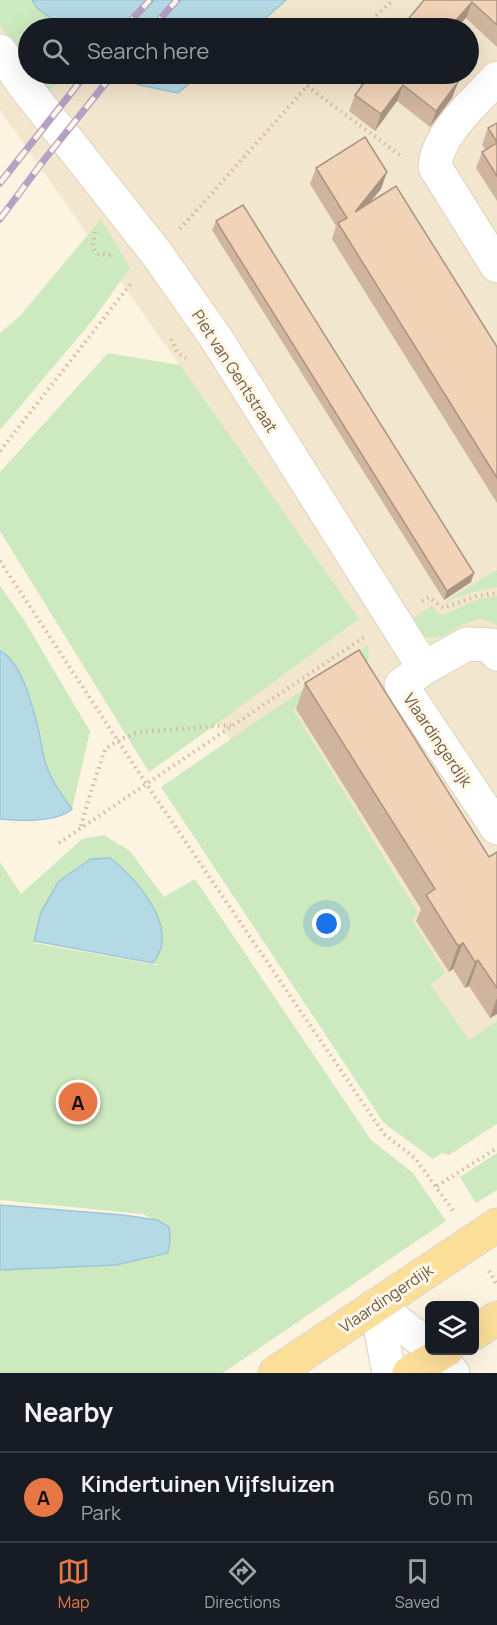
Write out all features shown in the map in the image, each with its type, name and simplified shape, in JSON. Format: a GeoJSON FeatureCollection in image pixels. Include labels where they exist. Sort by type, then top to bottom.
{"type":"FeatureCollection","features":[{"type":"Feature","properties":{"kind":"main road","name":"Vlaardingerdijk"},"geometry":{"type":"LineString","coordinates":[[275,1373],[497,1225]]}},
{"type":"Feature","properties":{"kind":"main road"},"geometry":{"type":"LineString","coordinates":[[479,1330],[497,1318]]}},
{"type":"Feature","properties":{"kind":"main road"},"geometry":{"type":"LineString","coordinates":[[409,1373],[441,1355]]}},
{"type":"Feature","properties":{"kind":"street","name":"Piet van Gentstraat"},"geometry":{"type":"LineString","coordinates":[[0,51],[18,77]]}},
{"type":"Feature","properties":{"kind":"street"},"geometry":{"type":"LineString","coordinates":[[497,78],[452,128],[436,155],[435,167],[497,266]]}},
{"type":"Feature","properties":{"kind":"street","name":"Piet van Gentstraat"},"geometry":{"type":"LineString","coordinates":[[23,84],[157,254],[216,338],[424,669]]}},
{"type":"Feature","properties":{"kind":"street","name":"Vlaardingerdijk"},"geometry":{"type":"LineString","coordinates":[[497,654],[491,645],[467,644],[401,685],[497,828]]}},
{"type":"Feature","properties":{"kind":"street"},"geometry":{"type":"LineString","coordinates":[[376,1305],[425,1343]]}},
{"type":"Feature","properties":{"kind":"street"},"geometry":{"type":"LineString","coordinates":[[376,1305],[389,1373]]}},
{"type":"Feature","properties":{"kind":"path"},"geometry":{"type":"LineString","coordinates":[[374,18],[393,0]]}},
{"type":"Feature","properties":{"kind":"path"},"geometry":{"type":"LineString","coordinates":[[307,86],[413,165],[435,167]]}},
{"type":"Feature","properties":{"kind":"path"},"geometry":{"type":"LineString","coordinates":[[0,561],[117,741],[384,1134],[415,1158],[437,1186],[497,1148]]}},
{"type":"Feature","properties":{"kind":"path"},"geometry":{"type":"LineString","coordinates":[[59,843],[391,619],[429,597],[443,608],[477,596],[497,593]]}},
{"type":"Feature","properties":{"kind":"path"},"geometry":{"type":"LineString","coordinates":[[81,828],[105,749],[138,732],[232,725]]}},
{"type":"Feature","properties":{"kind":"shaded area"},"geometry":{"type":"Polygon","coordinates":[[[0,0],[497,0],[497,1029],[461,1049],[218,723],[358,619],[0,110],[0,0]]]}},
{"type":"Feature","properties":{"kind":"green space"},"geometry":{"type":"Polygon","coordinates":[[[0,0],[32,0],[37,8],[50,18],[18,18],[18,51],[0,25],[0,0]]]}},
{"type":"Feature","properties":{"kind":"green space"},"geometry":{"type":"Polygon","coordinates":[[[41,84],[56,84],[48,93],[41,84]]]}},
{"type":"Feature","properties":{"kind":"green space"},"geometry":{"type":"Polygon","coordinates":[[[101,219],[130,268],[92,321],[0,430],[0,333],[20,316],[101,219]]]}},
{"type":"Feature","properties":{"kind":"green space"},"geometry":{"type":"Polygon","coordinates":[[[108,353],[180,365],[359,619],[149,772],[0,531],[0,472],[108,353]]]}},
{"type":"Feature","properties":{"kind":"green space"},"geometry":{"type":"Polygon","coordinates":[[[497,570],[497,587],[446,601],[497,570]]]}},
{"type":"Feature","properties":{"kind":"green space"},"geometry":{"type":"Polygon","coordinates":[[[0,586],[24,620],[90,731],[72,809],[57,788],[46,765],[33,708],[20,674],[8,657],[0,651],[0,586]]]}},
{"type":"Feature","properties":{"kind":"green space"},"geometry":{"type":"Polygon","coordinates":[[[497,596],[497,625],[478,619],[446,634],[430,638],[420,634],[407,622],[432,606],[439,614],[445,614],[479,599],[497,596]]]}},
{"type":"Feature","properties":{"kind":"green space"},"geometry":{"type":"Polygon","coordinates":[[[368,645],[369,659],[293,709],[418,913],[412,920],[445,973],[431,985],[469,1040],[497,1021],[497,1124],[449,1155],[442,1153],[433,1159],[384,1123],[161,787],[368,645]]]}},
{"type":"Feature","properties":{"kind":"green space"},"geometry":{"type":"Polygon","coordinates":[[[104,835],[130,851],[164,897],[195,879],[371,1140],[413,1173],[446,1221],[223,1373],[0,1373],[0,1270],[116,1265],[138,1260],[168,1227],[143,1214],[0,1200],[0,862],[21,894],[82,839],[104,835]],[[121,867],[41,912],[34,943],[163,966],[153,963],[160,951],[162,938],[155,912],[139,887],[121,867]]]}},
{"type":"Feature","properties":{"kind":"green space"},"geometry":{"type":"Polygon","coordinates":[[[497,1153],[497,1190],[476,1203],[460,1177],[497,1153]]]}},
{"type":"Feature","properties":{"kind":"water"},"geometry":{"type":"Polygon","coordinates":[[[32,0],[286,0],[265,18],[50,18],[37,8],[32,0]]]}},
{"type":"Feature","properties":{"kind":"water"},"geometry":{"type":"Polygon","coordinates":[[[138,84],[188,84],[178,93],[138,84]]]}},
{"type":"Feature","properties":{"kind":"water"},"geometry":{"type":"Polygon","coordinates":[[[0,651],[8,657],[20,674],[33,708],[46,765],[57,788],[72,809],[57,817],[27,820],[0,819],[0,651]]]}},
{"type":"Feature","properties":{"kind":"water"},"geometry":{"type":"Polygon","coordinates":[[[110,858],[143,891],[159,920],[162,935],[160,949],[153,963],[34,941],[41,912],[59,881],[91,859],[110,858]]]}},
{"type":"Feature","properties":{"kind":"water"},"geometry":{"type":"Polygon","coordinates":[[[0,1205],[157,1220],[169,1227],[168,1253],[116,1265],[0,1270],[0,1205]]]}},
{"type":"Feature","properties":{"kind":"building"},"geometry":{"type":"Polygon","coordinates":[[[424,0],[497,0],[497,25],[472,2],[458,18],[409,18],[424,0]]]}},
{"type":"Feature","properties":{"kind":"building"},"geometry":{"type":"Polygon","coordinates":[[[364,84],[456,84],[436,111],[403,85],[381,114],[355,95],[364,84]]]}},
{"type":"Feature","properties":{"kind":"building"},"geometry":{"type":"Polygon","coordinates":[[[497,123],[497,142],[488,128],[497,123]]]}},
{"type":"Feature","properties":{"kind":"building"},"geometry":{"type":"Polygon","coordinates":[[[365,137],[387,172],[355,212],[396,186],[497,347],[497,478],[338,223],[347,218],[316,168],[365,137]]]}},
{"type":"Feature","properties":{"kind":"building"},"geometry":{"type":"Polygon","coordinates":[[[497,143],[497,176],[482,152],[497,143]]]}},
{"type":"Feature","properties":{"kind":"building"},"geometry":{"type":"Polygon","coordinates":[[[243,205],[474,573],[447,591],[216,221],[243,205]]]}},
{"type":"Feature","properties":{"kind":"building"},"geometry":{"type":"Polygon","coordinates":[[[359,650],[489,857],[497,852],[497,988],[478,960],[475,962],[463,943],[458,946],[426,895],[435,889],[305,683],[359,650]]]}},
{"type":"Feature","properties":{"kind":"railway"},"geometry":{"type":"LineString","coordinates":[[133,18],[150,0]]}},
{"type":"Feature","properties":{"kind":"railway"},"geometry":{"type":"LineString","coordinates":[[161,18],[177,0]]}},
{"type":"Feature","properties":{"kind":"railway"},"geometry":{"type":"LineString","coordinates":[[0,183],[78,84]]}},
{"type":"Feature","properties":{"kind":"railway"},"geometry":{"type":"LineString","coordinates":[[0,219],[105,84]]}},
{"type":"Feature","properties":{"kind":"place","name":"Kindertuinen Vijfsluizen"},"geometry":{"type":"Point","coordinates":[78,1102]}}]}
